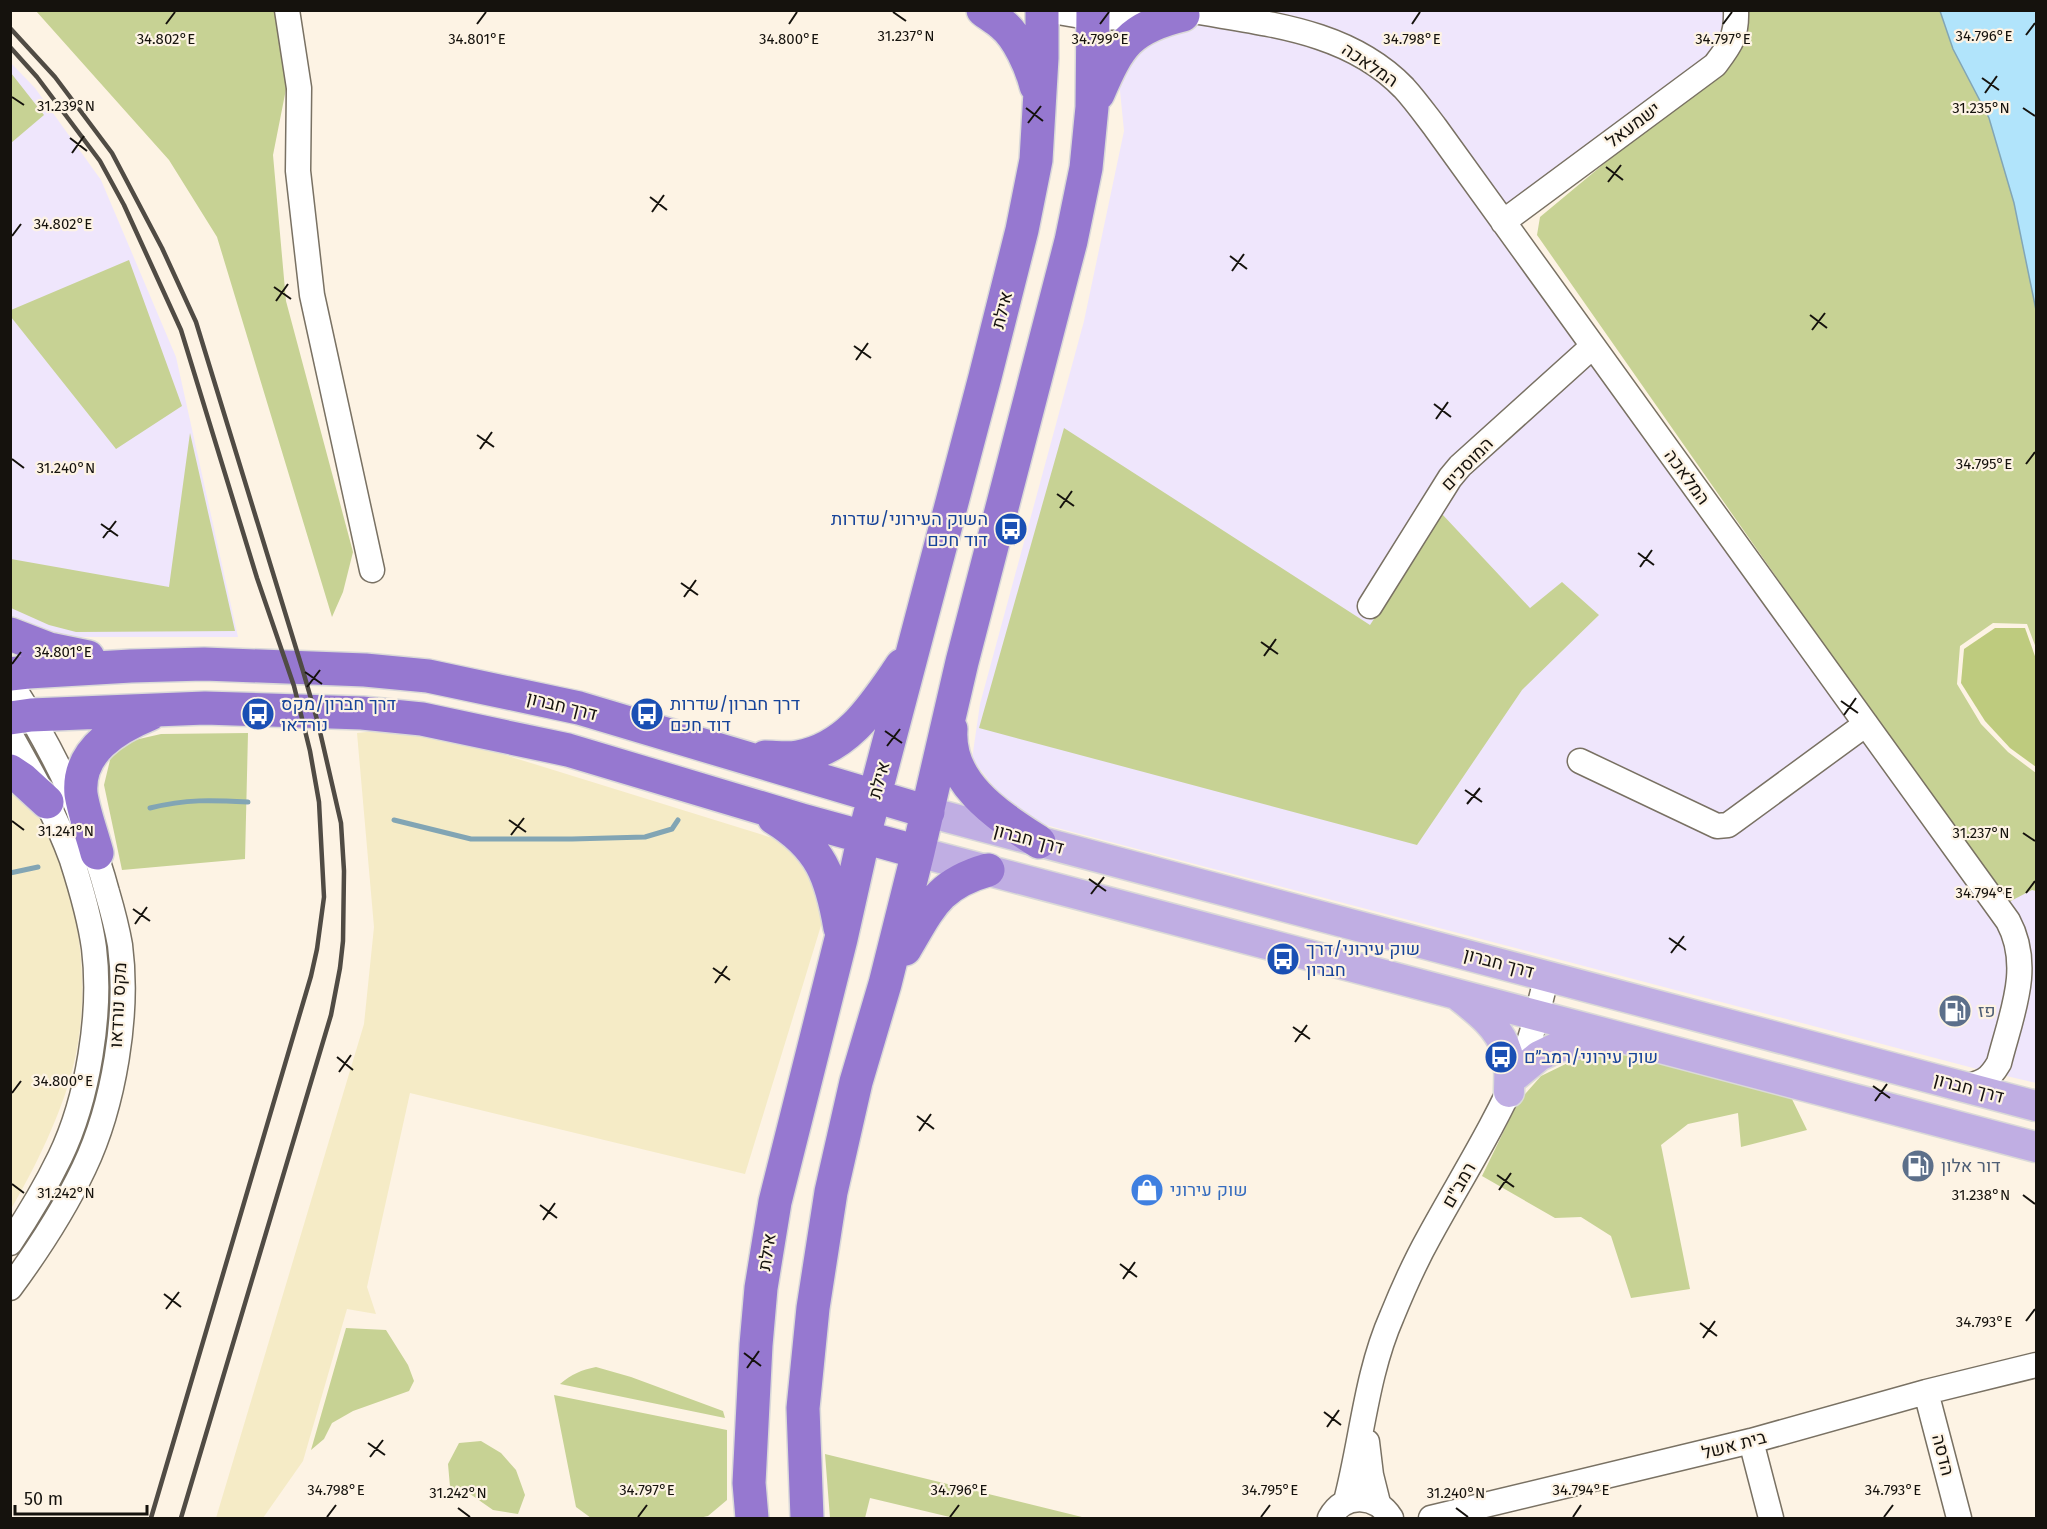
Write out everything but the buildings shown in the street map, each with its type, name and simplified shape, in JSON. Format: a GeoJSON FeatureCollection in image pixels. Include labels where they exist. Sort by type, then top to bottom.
{"type":"FeatureCollection","features":[{"type":"Feature","properties":{"kind":"highway"},"geometry":{"type":"LineString","coordinates":[[983,10],[1004,25],[1022,50],[1033,71],[1040,102]]}},
{"type":"Feature","properties":{"kind":"highway","name":"אילת"},"geometry":{"type":"LineString","coordinates":[[752,1518],[749,1483],[761,1288],[780,1180],[842,939],[874,796],[1022,230],[1036,160],[1044,10]]}},
{"type":"Feature","properties":{"kind":"highway"},"geometry":{"type":"LineString","coordinates":[[807,1518],[803,1408],[813,1308],[831,1192],[856,1082],[885,984],[954,700],[1071,241],[1086,168],[1092,107],[1093,14]]}},
{"type":"Feature","properties":{"kind":"highway"},"geometry":{"type":"LineString","coordinates":[[1092,107],[1114,57],[1138,32],[1159,21],[1220,14]]}},
{"type":"Feature","properties":{"kind":"highway"},"geometry":{"type":"LineString","coordinates":[[10,634],[49,649],[131,666]]}},
{"type":"Feature","properties":{"kind":"highway"},"geometry":{"type":"LineString","coordinates":[[741,757],[797,757],[821,750],[845,736],[866,717],[914,649]]}},
{"type":"Feature","properties":{"kind":"highway","name":"דרך חברון"},"geometry":{"type":"LineString","coordinates":[[10,674],[204,664],[365,670],[428,676],[579,708],[928,812]]}},
{"type":"Feature","properties":{"kind":"highway"},"geometry":{"type":"LineString","coordinates":[[954,700],[951,734],[956,764],[971,789],[992,810],[1039,842]]}},
{"type":"Feature","properties":{"kind":"highway"},"geometry":{"type":"LineString","coordinates":[[17,722],[164,709],[275,709],[362,713],[422,719],[568,750],[918,852]]}},
{"type":"Feature","properties":{"kind":"highway"},"geometry":{"type":"LineString","coordinates":[[97,853],[81,794],[82,775],[88,760],[96,748],[111,734],[132,722],[164,709]]}},
{"type":"Feature","properties":{"kind":"highway"},"geometry":{"type":"LineString","coordinates":[[10,771],[46,802]]}},
{"type":"Feature","properties":{"kind":"highway"},"geometry":{"type":"LineString","coordinates":[[754,806],[790,828],[807,843],[823,867],[834,894],[842,939]]}},
{"type":"Feature","properties":{"kind":"highway"},"geometry":{"type":"LineString","coordinates":[[885,984],[928,909],[941,893],[954,883],[988,870]]}},
{"type":"Feature","properties":{"kind":"main road","name":"דרך חברון"},"geometry":{"type":"LineString","coordinates":[[928,812],[2034,1105]]}},
{"type":"Feature","properties":{"kind":"main road"},"geometry":{"type":"LineString","coordinates":[[918,852],[2037,1147]]}},
{"type":"Feature","properties":{"kind":"main road"},"geometry":{"type":"LineString","coordinates":[[1456,993],[1481,1014],[1497,1032],[1507,1051],[1512,1084]]}},
{"type":"Feature","properties":{"kind":"main road"},"geometry":{"type":"LineString","coordinates":[[1512,1084],[1539,1056],[1558,1047],[1618,1036]]}},
{"type":"Feature","properties":{"kind":"street"},"geometry":{"type":"LineString","coordinates":[[287,10],[299,88],[298,171],[312,295],[372,570]]}},
{"type":"Feature","properties":{"kind":"street","name":"המלאכה"},"geometry":{"type":"LineString","coordinates":[[1044,10],[1093,14],[1220,14],[1308,33],[1350,48],[1403,87],[1435,127],[2016,934],[2021,964],[2018,987],[1999,1063],[1994,1072],[1981,1084],[1964,1087]]}},
{"type":"Feature","properties":{"kind":"street"},"geometry":{"type":"LineString","coordinates":[[1296,10],[1308,33]]}},
{"type":"Feature","properties":{"kind":"street","name":"ישמעאל"},"geometry":{"type":"LineString","coordinates":[[1503,222],[1715,65],[1731,43],[1737,27],[1736,10]]}},
{"type":"Feature","properties":{"kind":"street","name":"המוסכים"},"geometry":{"type":"LineString","coordinates":[[1370,606],[1450,478],[1460,466],[1593,346]]}},
{"type":"Feature","properties":{"kind":"street"},"geometry":{"type":"LineString","coordinates":[[10,682],[17,722]]}},
{"type":"Feature","properties":{"kind":"street","name":"מקס נורדאו"},"geometry":{"type":"LineString","coordinates":[[10,1244],[61,1156],[78,1109],[93,1030],[96,997],[92,940],[72,861],[46,802],[17,722]]}},
{"type":"Feature","properties":{"kind":"street","name":"מקס נורדאו"},"geometry":{"type":"LineString","coordinates":[[10,1288],[34,1256],[84,1167],[103,1116],[111,1083],[122,997],[120,945],[97,853],[81,814],[17,722]]}},
{"type":"Feature","properties":{"kind":"street"},"geometry":{"type":"LineString","coordinates":[[1580,761],[1717,826],[1728,825],[1866,724]]}},
{"type":"Feature","properties":{"kind":"street","name":"רמב\"ם"},"geometry":{"type":"LineString","coordinates":[[1338,1510],[1359,1445],[1368,1392],[1391,1319],[1428,1239],[1480,1148],[1512,1084],[1537,1015],[1547,976]]}},
{"type":"Feature","properties":{"kind":"street"},"geometry":{"type":"LineString","coordinates":[[1999,1063],[2004,1082],[2034,1105]]}},
{"type":"Feature","properties":{"kind":"street","name":"בית אשל"},"geometry":{"type":"LineString","coordinates":[[1431,1518],[1751,1441],[1926,1392],[2037,1365]]}},
{"type":"Feature","properties":{"kind":"street","name":"רמב\"ם"},"geometry":{"type":"LineString","coordinates":[[1368,1392],[1366,1434],[1371,1475],[1384,1511]]}},
{"type":"Feature","properties":{"kind":"street","name":"הדסה"},"geometry":{"type":"LineString","coordinates":[[1926,1392],[1959,1518]]}},
{"type":"Feature","properties":{"kind":"street"},"geometry":{"type":"LineString","coordinates":[[1751,1441],[1771,1518]]}},
{"type":"Feature","properties":{"kind":"street"},"geometry":{"type":"LineString","coordinates":[[1338,1510],[1357,1498],[1368,1499],[1384,1511]]}},
{"type":"Feature","properties":{"kind":"shaded area"},"geometry":{"type":"Polygon","coordinates":[[[1112,11],[1739,11],[1741,34],[1517,224],[2007,899],[2032,890],[2036,891],[2036,1083],[1023,819],[994,787],[972,759],[980,704],[1084,321],[1124,131],[1112,11]]]}},
{"type":"Feature","properties":{"kind":"shaded area"},"geometry":{"type":"Polygon","coordinates":[[[10,62],[35,88],[101,180],[176,357],[238,637],[72,637],[11,650],[10,62]]]}},
{"type":"Feature","properties":{"kind":"green space"},"geometry":{"type":"Polygon","coordinates":[[[36,11],[276,11],[288,79],[273,155],[286,301],[353,552],[343,592],[332,617],[217,237],[169,160],[36,11]]]}},
{"type":"Feature","properties":{"kind":"green space"},"geometry":{"type":"Polygon","coordinates":[[[1742,11],[1940,11],[1953,49],[1989,118],[2014,203],[2036,310],[2036,648],[2027,624],[1993,623],[1960,646],[1957,684],[1981,724],[2008,752],[2036,773],[2036,891],[2032,890],[2005,904],[1537,235],[1540,217],[1742,49],[1742,11]]]}},
{"type":"Feature","properties":{"kind":"green space"},"geometry":{"type":"Polygon","coordinates":[[[11,73],[44,115],[10,143],[11,73]]]}},
{"type":"Feature","properties":{"kind":"green space"},"geometry":{"type":"Polygon","coordinates":[[[129,260],[182,406],[116,449],[11,317],[11,310],[129,260]]]}},
{"type":"Feature","properties":{"kind":"green space"},"geometry":{"type":"Polygon","coordinates":[[[1064,428],[1370,625],[1442,514],[1530,608],[1562,582],[1599,615],[1522,690],[1417,845],[979,728],[1064,428]]]}},
{"type":"Feature","properties":{"kind":"green space"},"geometry":{"type":"Polygon","coordinates":[[[190,433],[235,631],[76,632],[49,625],[11,608],[11,559],[169,587],[190,433]]]}},
{"type":"Feature","properties":{"kind":"green space"},"geometry":{"type":"Polygon","coordinates":[[[1995,628],[2025,628],[2036,659],[2036,767],[2010,748],[1985,721],[1961,683],[1964,649],[1995,628]]]}},
{"type":"Feature","properties":{"kind":"green space"},"geometry":{"type":"Polygon","coordinates":[[[248,733],[245,859],[122,870],[104,785],[111,756],[126,742],[161,734],[248,733]]]}},
{"type":"Feature","properties":{"kind":"green space"},"geometry":{"type":"Polygon","coordinates":[[[1627,1055],[1790,1095],[1807,1130],[1741,1147],[1738,1113],[1688,1124],[1661,1145],[1690,1289],[1631,1298],[1611,1236],[1581,1217],[1555,1218],[1482,1176],[1518,1102],[1541,1076],[1578,1058],[1627,1055]]]}},
{"type":"Feature","properties":{"kind":"green space"},"geometry":{"type":"Polygon","coordinates":[[[346,1328],[386,1330],[408,1365],[414,1381],[409,1391],[353,1411],[332,1423],[324,1439],[311,1450],[346,1328]]]}},
{"type":"Feature","properties":{"kind":"green space"},"geometry":{"type":"Polygon","coordinates":[[[596,1367],[631,1377],[723,1411],[725,1418],[560,1384],[577,1373],[596,1367]]]}},
{"type":"Feature","properties":{"kind":"green space"},"geometry":{"type":"Polygon","coordinates":[[[554,1395],[727,1430],[727,1500],[708,1516],[699,1518],[591,1518],[576,1507],[554,1395]]]}},
{"type":"Feature","properties":{"kind":"green space"},"geometry":{"type":"Polygon","coordinates":[[[481,1441],[501,1453],[516,1470],[525,1495],[518,1514],[493,1510],[463,1489],[454,1500],[451,1498],[448,1464],[459,1443],[481,1441]]]}},
{"type":"Feature","properties":{"kind":"green space"},"geometry":{"type":"Polygon","coordinates":[[[825,1454],[1086,1518],[954,1518],[870,1498],[865,1518],[830,1518],[825,1454]]]}},
{"type":"Feature","properties":{"kind":"sand"},"geometry":{"type":"Polygon","coordinates":[[[415,727],[795,845],[827,906],[745,1174],[410,1093],[367,1287],[376,1314],[347,1309],[303,1461],[263,1518],[216,1518],[364,1024],[374,927],[357,733],[415,727]]]}},
{"type":"Feature","properties":{"kind":"sand"},"geometry":{"type":"Polygon","coordinates":[[[11,785],[30,804],[47,832],[71,896],[82,966],[82,1001],[73,1067],[62,1103],[38,1158],[11,1209],[11,785]]]}},
{"type":"Feature","properties":{"kind":"water"},"geometry":{"type":"Polygon","coordinates":[[[1940,11],[2036,11],[2036,310],[2014,203],[1989,118],[1953,49],[1940,11]]]}},
{"type":"Feature","properties":{"kind":"waterway"},"geometry":{"type":"LineString","coordinates":[[150,808],[199,801],[248,802]]}},
{"type":"Feature","properties":{"kind":"waterway"},"geometry":{"type":"LineString","coordinates":[[394,820],[471,839],[645,837],[672,829],[678,820]]}},
{"type":"Feature","properties":{"kind":"waterway"},"geometry":{"type":"LineString","coordinates":[[10,873],[38,867]]}},
{"type":"Feature","properties":{"kind":"railway"},"geometry":{"type":"LineString","coordinates":[[10,28],[55,77],[112,153],[162,248],[196,322],[303,671],[318,723],[341,823],[344,871],[343,941],[331,1015],[181,1518]]}},
{"type":"Feature","properties":{"kind":"railway"},"geometry":{"type":"LineString","coordinates":[[10,47],[37,77],[100,161],[124,205],[181,330],[257,578],[294,686],[310,751],[319,802],[324,897],[311,976],[151,1518]]}},
{"type":"Feature","properties":{"kind":"place","name":"השוק העירוני/שדרות דוד חכם"},"geometry":{"type":"Point","coordinates":[1011,529]}},
{"type":"Feature","properties":{"kind":"place","name":"דרך חברון/מקס נורדאו"},"geometry":{"type":"Point","coordinates":[258,714]}},
{"type":"Feature","properties":{"kind":"place","name":"דרך חברון/שדרות דוד חכם"},"geometry":{"type":"Point","coordinates":[647,714]}},
{"type":"Feature","properties":{"kind":"place","name":"שוק עירוני/דרך חברון"},"geometry":{"type":"Point","coordinates":[1283,959]}},
{"type":"Feature","properties":{"kind":"place","name":"פז"},"geometry":{"type":"Point","coordinates":[1955,1011]}},
{"type":"Feature","properties":{"kind":"place","name":"שוק עירוני/רמב״ם"},"geometry":{"type":"Point","coordinates":[1501,1057]}},
{"type":"Feature","properties":{"kind":"place","name":"דור אלון"},"geometry":{"type":"Point","coordinates":[1918,1166]}},
{"type":"Feature","properties":{"kind":"place","name":"שוק עירוני"},"geometry":{"type":"Point","coordinates":[1147,1190]}}]}
